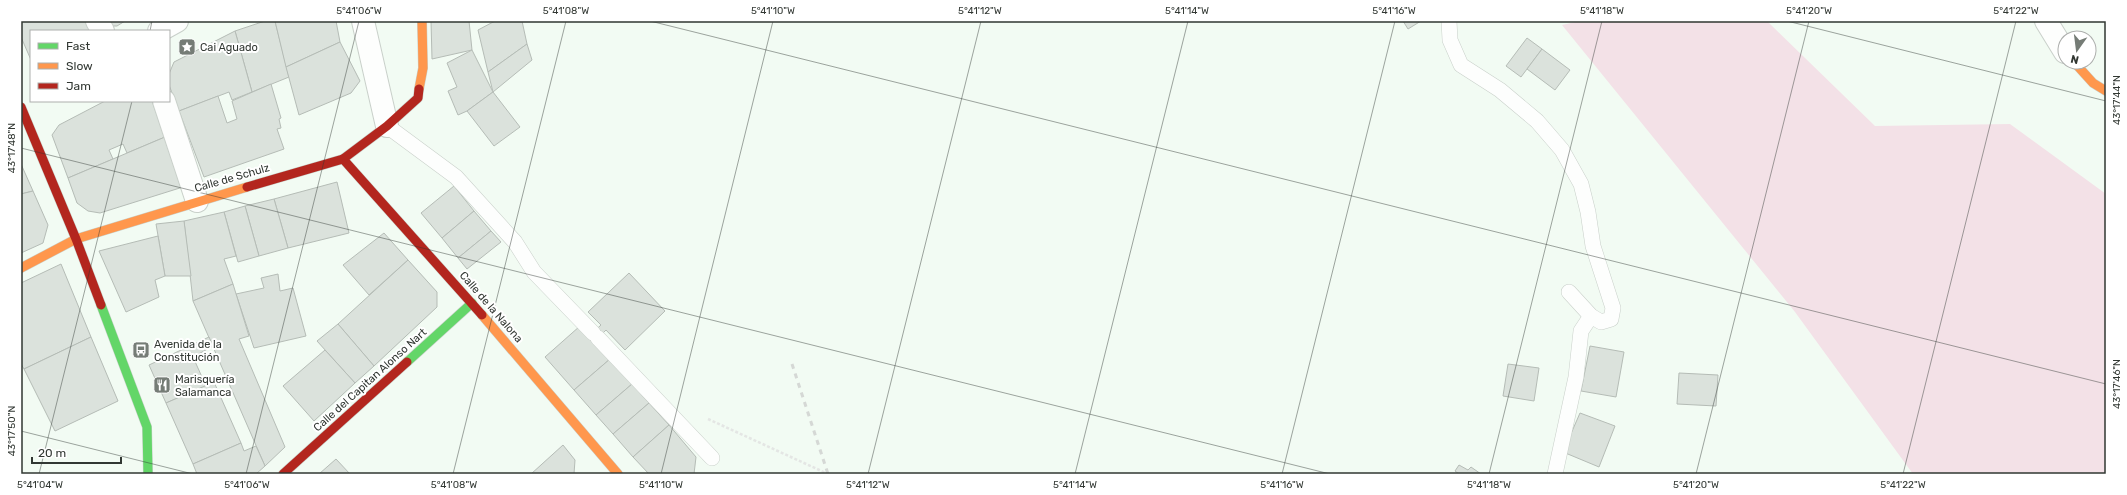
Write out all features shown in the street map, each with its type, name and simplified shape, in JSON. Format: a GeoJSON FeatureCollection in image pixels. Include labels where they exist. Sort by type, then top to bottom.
{"type":"FeatureCollection","features":[{"type":"Feature","properties":{"kind":"street"},"geometry":{"type":"LineString","coordinates":[[97,21],[102,30]]}},
{"type":"Feature","properties":{"kind":"street"},"geometry":{"type":"LineString","coordinates":[[160,30],[177,21]]}},
{"type":"Feature","properties":{"kind":"street"},"geometry":{"type":"LineString","coordinates":[[362,21],[387,126]]}},
{"type":"Feature","properties":{"kind":"street","name":"Calle de Schulz"},"geometry":{"type":"LineString","coordinates":[[21,268],[76,239],[197,201],[343,159],[387,126],[418,98],[423,68],[422,21]]}},
{"type":"Feature","properties":{"kind":"street"},"geometry":{"type":"LineString","coordinates":[[2046,21],[2057,39]]}},
{"type":"Feature","properties":{"kind":"street"},"geometry":{"type":"LineString","coordinates":[[2081,70],[2093,83],[2106,91]]}},
{"type":"Feature","properties":{"kind":"street"},"geometry":{"type":"LineString","coordinates":[[30,101],[21,106],[76,239],[147,427],[148,474]]}},
{"type":"Feature","properties":{"kind":"street"},"geometry":{"type":"LineString","coordinates":[[164,102],[197,201]]}},
{"type":"Feature","properties":{"kind":"street","name":"Calle de la Nalona"},"geometry":{"type":"LineString","coordinates":[[343,159],[472,303],[611,472]]}},
{"type":"Feature","properties":{"kind":"street","name":"Calle del Capitan Alonso Nart"},"geometry":{"type":"LineString","coordinates":[[283,474],[472,303]]}},
{"type":"Feature","properties":{"kind":"lane"},"geometry":{"type":"LineString","coordinates":[[1449,21],[1450,40],[1461,65],[1500,90],[1538,121],[1562,150],[1581,184],[1588,212],[1592,246],[1613,308],[1611,319],[1601,322],[1591,316],[1570,292]]}},
{"type":"Feature","properties":{"kind":"lane"},"geometry":{"type":"LineString","coordinates":[[387,126],[456,177],[515,242],[534,272],[712,458]]}},
{"type":"Feature","properties":{"kind":"lane"},"geometry":{"type":"LineString","coordinates":[[1555,474],[1576,377],[1581,331],[1591,316]]}},
{"type":"Feature","properties":{"kind":"path"},"geometry":{"type":"LineString","coordinates":[[706,418],[828,474]]}},
{"type":"Feature","properties":{"kind":"shaded area"},"geometry":{"type":"Polygon","coordinates":[[[1580,21],[1767,21],[1875,126],[2010,124],[2106,194],[2106,474],[1913,474],[1795,312],[1562,25],[1580,21]]]}},
{"type":"Feature","properties":{"kind":"building"},"geometry":{"type":"Polygon","coordinates":[[[21,21],[89,21],[95,30],[30,30],[30,58],[21,37],[21,21]]]}},
{"type":"Feature","properties":{"kind":"building"},"geometry":{"type":"Polygon","coordinates":[[[107,21],[125,21],[117,26],[110,26],[107,21]]]}},
{"type":"Feature","properties":{"kind":"building"},"geometry":{"type":"Polygon","coordinates":[[[265,21],[275,21],[289,77],[252,92],[235,31],[265,21]]]}},
{"type":"Feature","properties":{"kind":"building"},"geometry":{"type":"Polygon","coordinates":[[[275,21],[336,21],[340,42],[286,67],[275,21]]]}},
{"type":"Feature","properties":{"kind":"building"},"geometry":{"type":"Polygon","coordinates":[[[431,21],[469,21],[472,50],[432,59],[431,21]]]}},
{"type":"Feature","properties":{"kind":"building"},"geometry":{"type":"Polygon","coordinates":[[[495,21],[522,21],[527,44],[488,72],[478,30],[495,21]]]}},
{"type":"Feature","properties":{"kind":"building"},"geometry":{"type":"Polygon","coordinates":[[[1403,21],[1421,21],[1408,29],[1403,21]]]}},
{"type":"Feature","properties":{"kind":"building"},"geometry":{"type":"Polygon","coordinates":[[[235,31],[252,92],[232,100],[229,92],[179,111],[170,88],[170,72],[174,62],[235,31]]]}},
{"type":"Feature","properties":{"kind":"building"},"geometry":{"type":"Polygon","coordinates":[[[1527,38],[1542,49],[1521,77],[1506,66],[1527,38]]]}},
{"type":"Feature","properties":{"kind":"building"},"geometry":{"type":"Polygon","coordinates":[[[340,42],[360,81],[351,93],[299,115],[286,67],[340,42]]]}},
{"type":"Feature","properties":{"kind":"building"},"geometry":{"type":"Polygon","coordinates":[[[527,44],[532,60],[493,92],[488,72],[527,44]]]}},
{"type":"Feature","properties":{"kind":"building"},"geometry":{"type":"Polygon","coordinates":[[[1542,49],[1570,70],[1555,90],[1527,69],[1542,49]]]}},
{"type":"Feature","properties":{"kind":"building"},"geometry":{"type":"Polygon","coordinates":[[[472,50],[493,92],[467,111],[458,115],[448,91],[457,87],[447,63],[472,50]]]}},
{"type":"Feature","properties":{"kind":"building"},"geometry":{"type":"Polygon","coordinates":[[[271,84],[281,118],[279,119],[281,128],[277,129],[284,149],[204,177],[179,111],[218,96],[227,123],[237,119],[232,101],[271,84]]]}},
{"type":"Feature","properties":{"kind":"building"},"geometry":{"type":"Polygon","coordinates":[[[493,92],[520,127],[494,146],[467,111],[493,92]]]}},
{"type":"Feature","properties":{"kind":"building"},"geometry":{"type":"Polygon","coordinates":[[[103,102],[152,102],[165,137],[127,153],[123,144],[109,150],[113,159],[68,178],[52,135],[59,125],[103,102]]]}},
{"type":"Feature","properties":{"kind":"building"},"geometry":{"type":"Polygon","coordinates":[[[165,137],[183,187],[100,213],[88,211],[77,203],[68,178],[165,137]]]}},
{"type":"Feature","properties":{"kind":"building"},"geometry":{"type":"Polygon","coordinates":[[[21,164],[33,191],[21,194],[21,164]]]}},
{"type":"Feature","properties":{"kind":"building"},"geometry":{"type":"Polygon","coordinates":[[[337,182],[349,233],[288,248],[274,199],[337,182]]]}},
{"type":"Feature","properties":{"kind":"building"},"geometry":{"type":"Polygon","coordinates":[[[454,186],[474,211],[442,238],[421,213],[454,186]]]}},
{"type":"Feature","properties":{"kind":"building"},"geometry":{"type":"Polygon","coordinates":[[[33,191],[48,225],[43,243],[21,253],[21,194],[33,191]]]}},
{"type":"Feature","properties":{"kind":"building"},"geometry":{"type":"Polygon","coordinates":[[[274,199],[288,248],[259,256],[245,206],[274,199]]]}},
{"type":"Feature","properties":{"kind":"building"},"geometry":{"type":"Polygon","coordinates":[[[245,206],[259,256],[238,262],[224,212],[245,206]]]}},
{"type":"Feature","properties":{"kind":"building"},"geometry":{"type":"Polygon","coordinates":[[[474,211],[491,231],[458,258],[442,238],[474,211]]]}},
{"type":"Feature","properties":{"kind":"building"},"geometry":{"type":"Polygon","coordinates":[[[224,212],[236,256],[224,259],[233,284],[193,301],[184,221],[224,212]]]}},
{"type":"Feature","properties":{"kind":"building"},"geometry":{"type":"Polygon","coordinates":[[[184,221],[191,276],[165,276],[156,224],[184,221]]]}},
{"type":"Feature","properties":{"kind":"building"},"geometry":{"type":"Polygon","coordinates":[[[491,231],[501,242],[467,269],[458,258],[491,231]]]}},
{"type":"Feature","properties":{"kind":"building"},"geometry":{"type":"Polygon","coordinates":[[[384,233],[408,260],[369,295],[343,265],[384,233]]]}},
{"type":"Feature","properties":{"kind":"building"},"geometry":{"type":"Polygon","coordinates":[[[158,236],[165,276],[155,280],[159,297],[126,312],[99,251],[158,236]]]}},
{"type":"Feature","properties":{"kind":"building"},"geometry":{"type":"Polygon","coordinates":[[[408,260],[437,292],[437,307],[374,366],[338,324],[408,260]]]}},
{"type":"Feature","properties":{"kind":"building"},"geometry":{"type":"Polygon","coordinates":[[[61,264],[91,337],[24,369],[21,364],[21,283],[61,264]]]}},
{"type":"Feature","properties":{"kind":"building"},"geometry":{"type":"Polygon","coordinates":[[[629,273],[665,311],[625,350],[606,330],[598,338],[589,336],[601,325],[588,312],[629,273]]]}},
{"type":"Feature","properties":{"kind":"building"},"geometry":{"type":"Polygon","coordinates":[[[278,274],[280,291],[293,288],[306,336],[254,348],[236,294],[264,288],[261,278],[278,274]]]}},
{"type":"Feature","properties":{"kind":"building"},"geometry":{"type":"Polygon","coordinates":[[[233,284],[249,336],[239,339],[285,447],[265,466],[193,301],[233,284]]]}},
{"type":"Feature","properties":{"kind":"building"},"geometry":{"type":"Polygon","coordinates":[[[338,324],[374,366],[355,383],[317,341],[338,324]]]}},
{"type":"Feature","properties":{"kind":"building"},"geometry":{"type":"Polygon","coordinates":[[[580,326],[610,359],[574,390],[545,357],[580,326]]]}},
{"type":"Feature","properties":{"kind":"building"},"geometry":{"type":"Polygon","coordinates":[[[91,337],[118,401],[55,431],[24,369],[91,337]]]}},
{"type":"Feature","properties":{"kind":"building"},"geometry":{"type":"Polygon","coordinates":[[[209,337],[213,346],[193,357],[206,386],[166,403],[149,365],[209,337]]]}},
{"type":"Feature","properties":{"kind":"building"},"geometry":{"type":"Polygon","coordinates":[[[1590,346],[1624,352],[1616,397],[1581,391],[1590,346]]]}},
{"type":"Feature","properties":{"kind":"building"},"geometry":{"type":"Polygon","coordinates":[[[325,350],[355,383],[314,421],[283,386],[325,350]]]}},
{"type":"Feature","properties":{"kind":"building"},"geometry":{"type":"Polygon","coordinates":[[[610,359],[632,384],[596,415],[574,390],[610,359]]]}},
{"type":"Feature","properties":{"kind":"building"},"geometry":{"type":"Polygon","coordinates":[[[1508,364],[1539,368],[1534,401],[1503,396],[1508,364]]]}},
{"type":"Feature","properties":{"kind":"building"},"geometry":{"type":"Polygon","coordinates":[[[1679,373],[1718,375],[1716,406],[1677,404],[1679,373]]]}},
{"type":"Feature","properties":{"kind":"building"},"geometry":{"type":"Polygon","coordinates":[[[214,382],[241,443],[193,464],[166,403],[214,382]]]}},
{"type":"Feature","properties":{"kind":"building"},"geometry":{"type":"Polygon","coordinates":[[[632,384],[649,403],[613,434],[596,415],[632,384]]]}},
{"type":"Feature","properties":{"kind":"building"},"geometry":{"type":"Polygon","coordinates":[[[649,403],[669,425],[633,457],[613,434],[649,403]]]}},
{"type":"Feature","properties":{"kind":"building"},"geometry":{"type":"Polygon","coordinates":[[[1580,413],[1615,426],[1599,467],[1563,452],[1580,413]]]}},
{"type":"Feature","properties":{"kind":"building"},"geometry":{"type":"Polygon","coordinates":[[[669,425],[696,457],[694,474],[649,474],[633,457],[669,425]]]}},
{"type":"Feature","properties":{"kind":"building"},"geometry":{"type":"Polygon","coordinates":[[[241,443],[244,451],[256,446],[265,466],[256,474],[197,474],[193,464],[241,443]]]}},
{"type":"Feature","properties":{"kind":"building"},"geometry":{"type":"Polygon","coordinates":[[[563,445],[575,460],[574,474],[531,474],[563,445]]]}},
{"type":"Feature","properties":{"kind":"building"},"geometry":{"type":"Polygon","coordinates":[[[336,459],[350,474],[319,474],[336,459]]]}},
{"type":"Feature","properties":{"kind":"building"},"geometry":{"type":"Polygon","coordinates":[[[1459,465],[1468,470],[1471,467],[1481,474],[1459,474],[1455,471],[1459,465]]]}},
{"type":"Feature","properties":{"kind":"railway"},"geometry":{"type":"LineString","coordinates":[[792,364],[828,474]]}},
{"type":"Feature","properties":{"kind":"traffic: fast"},"geometry":{"type":"LineString","coordinates":[[407,362],[472,303]]}},
{"type":"Feature","properties":{"kind":"traffic: fast"},"geometry":{"type":"LineString","coordinates":[[101,305],[147,427],[148,474]]}},
{"type":"Feature","properties":{"kind":"traffic: slow"},"geometry":{"type":"LineString","coordinates":[[419,89],[423,68],[422,21]]}},
{"type":"Feature","properties":{"kind":"traffic: slow"},"geometry":{"type":"LineString","coordinates":[[2081,70],[2093,83],[2106,91]]}},
{"type":"Feature","properties":{"kind":"traffic: slow"},"geometry":{"type":"LineString","coordinates":[[21,268],[76,239],[247,187]]}},
{"type":"Feature","properties":{"kind":"traffic: slow"},"geometry":{"type":"LineString","coordinates":[[482,315],[618,474]]}},
{"type":"Feature","properties":{"kind":"traffic: jam"},"geometry":{"type":"LineString","coordinates":[[247,187],[343,159],[387,126],[418,98],[419,89]]}},
{"type":"Feature","properties":{"kind":"traffic: jam"},"geometry":{"type":"LineString","coordinates":[[21,107],[76,239],[101,305]]}},
{"type":"Feature","properties":{"kind":"traffic: jam"},"geometry":{"type":"LineString","coordinates":[[343,159],[482,315]]}},
{"type":"Feature","properties":{"kind":"traffic: jam"},"geometry":{"type":"LineString","coordinates":[[283,474],[407,362]]}},
{"type":"Feature","properties":{"kind":"place","name":"Cai Aguado"},"geometry":{"type":"Point","coordinates":[187,47]}},
{"type":"Feature","properties":{"kind":"place","name":"Avenida de la Constitución"},"geometry":{"type":"Point","coordinates":[141,350]}},
{"type":"Feature","properties":{"kind":"place","name":"Marisquería Salamanca"},"geometry":{"type":"Point","coordinates":[162,385]}}]}
